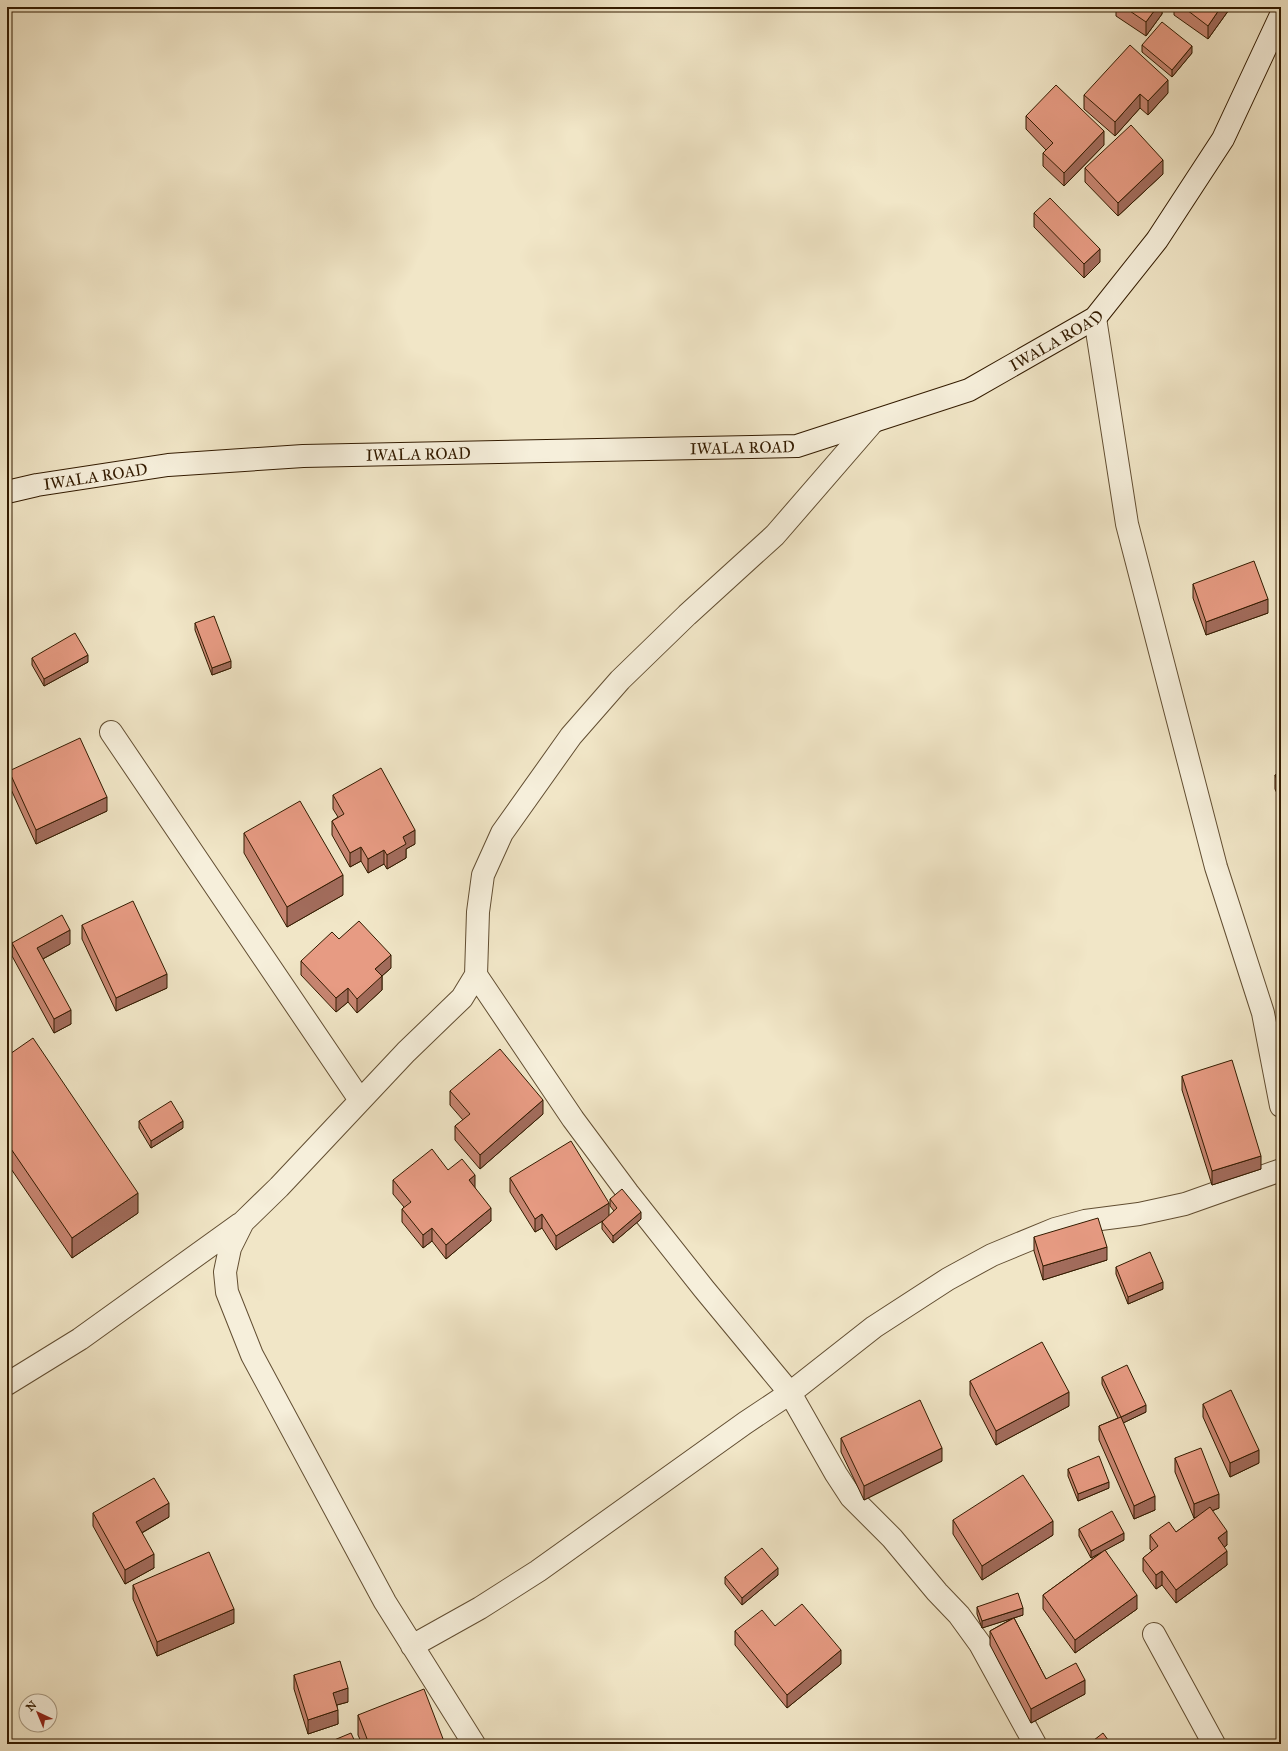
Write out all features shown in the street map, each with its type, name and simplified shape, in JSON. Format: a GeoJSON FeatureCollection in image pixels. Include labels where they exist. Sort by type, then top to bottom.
{"type":"FeatureCollection","features":[{"type":"Feature","properties":{"kind":"street","name":"IWALA ROAD"},"geometry":{"type":"LineString","coordinates":[[7,492],[37,485],[168,465],[303,456],[797,446],[872,423],[968,390],[1095,318],[1157,240],[1223,139],[1281,15]]}},
{"type":"Feature","properties":{"kind":"street"},"geometry":{"type":"LineString","coordinates":[[1095,318],[1126,524],[1216,867],[1263,1013],[1281,1106]]}},
{"type":"Feature","properties":{"kind":"street"},"geometry":{"type":"LineString","coordinates":[[7,1384],[80,1339],[243,1222],[279,1187],[406,1052],[462,998],[476,975],[478,912],[483,875],[502,833],[532,788],[571,736],[620,680],[687,615],[775,535],[872,423]]}},
{"type":"Feature","properties":{"kind":"street"},"geometry":{"type":"LineString","coordinates":[[111,732],[360,1100]]}},
{"type":"Feature","properties":{"kind":"street"},"geometry":{"type":"LineString","coordinates":[[476,975],[573,1119],[704,1289],[790,1393],[836,1474],[851,1497],[892,1538],[937,1592],[959,1615],[980,1644],[1036,1744]]}},
{"type":"Feature","properties":{"kind":"street"},"geometry":{"type":"LineString","coordinates":[[412,1646],[480,1608],[538,1571],[745,1423],[790,1393],[874,1327],[948,1279],[992,1255],[1055,1229],[1085,1221],[1139,1214],[1185,1204],[1281,1170]]}},
{"type":"Feature","properties":{"kind":"street"},"geometry":{"type":"LineString","coordinates":[[243,1222],[230,1248],[225,1272],[227,1292],[234,1313],[252,1355],[385,1602],[474,1744]]}},
{"type":"Feature","properties":{"kind":"street"},"geometry":{"type":"LineString","coordinates":[[1154,1634],[1214,1744]]}},
{"type":"Feature","properties":{"kind":"building"},"geometry":{"type":"Polygon","coordinates":[[[1124,7],[1157,7],[1146,22],[1124,7]]]}},
{"type":"Feature","properties":{"kind":"building"},"geometry":{"type":"Polygon","coordinates":[[[1183,7],[1221,7],[1208,26],[1183,7]]]}},
{"type":"Feature","properties":{"kind":"building"},"geometry":{"type":"Polygon","coordinates":[[[1162,22],[1192,46],[1172,70],[1142,45],[1162,22]]]}},
{"type":"Feature","properties":{"kind":"building"},"geometry":{"type":"Polygon","coordinates":[[[1130,45],[1168,80],[1148,101],[1140,94],[1115,122],[1084,95],[1130,45]]]}},
{"type":"Feature","properties":{"kind":"building"},"geometry":{"type":"Polygon","coordinates":[[[1056,85],[1104,131],[1064,173],[1043,153],[1053,143],[1026,116],[1056,85]]]}},
{"type":"Feature","properties":{"kind":"building"},"geometry":{"type":"Polygon","coordinates":[[[1131,125],[1163,160],[1118,203],[1085,168],[1131,125]]]}},
{"type":"Feature","properties":{"kind":"building"},"geometry":{"type":"Polygon","coordinates":[[[1050,198],[1100,249],[1084,264],[1034,213],[1050,198]]]}},
{"type":"Feature","properties":{"kind":"building"},"geometry":{"type":"Polygon","coordinates":[[[1254,561],[1268,599],[1206,622],[1193,584],[1254,561]]]}},
{"type":"Feature","properties":{"kind":"building"},"geometry":{"type":"Polygon","coordinates":[[[214,616],[231,661],[212,668],[195,623],[214,616]]]}},
{"type":"Feature","properties":{"kind":"building"},"geometry":{"type":"Polygon","coordinates":[[[75,633],[88,655],[44,679],[32,658],[75,633]]]}},
{"type":"Feature","properties":{"kind":"building"},"geometry":{"type":"Polygon","coordinates":[[[80,738],[107,797],[36,830],[9,771],[80,738]]]}},
{"type":"Feature","properties":{"kind":"building"},"geometry":{"type":"Polygon","coordinates":[[[381,768],[415,830],[403,837],[406,844],[387,855],[384,850],[368,859],[361,847],[350,853],[332,821],[344,814],[333,795],[381,768]]]}},
{"type":"Feature","properties":{"kind":"building"},"geometry":{"type":"Polygon","coordinates":[[[1281,772],[1281,789],[1275,775],[1281,772]]]}},
{"type":"Feature","properties":{"kind":"building"},"geometry":{"type":"Polygon","coordinates":[[[300,801],[343,875],[287,907],[244,833],[300,801]]]}},
{"type":"Feature","properties":{"kind":"building"},"geometry":{"type":"Polygon","coordinates":[[[133,901],[167,974],[116,998],[82,925],[133,901]]]}},
{"type":"Feature","properties":{"kind":"building"},"geometry":{"type":"Polygon","coordinates":[[[62,915],[70,930],[37,948],[71,1010],[54,1019],[12,943],[62,915]]]}},
{"type":"Feature","properties":{"kind":"building"},"geometry":{"type":"Polygon","coordinates":[[[359,921],[391,955],[375,969],[382,976],[357,999],[348,988],[336,998],[301,961],[332,932],[339,939],[359,921]]]}},
{"type":"Feature","properties":{"kind":"building"},"geometry":{"type":"Polygon","coordinates":[[[33,1038],[138,1193],[72,1238],[7,1143],[7,1056],[33,1038]]]}},
{"type":"Feature","properties":{"kind":"building"},"geometry":{"type":"Polygon","coordinates":[[[500,1049],[543,1100],[480,1155],[455,1126],[470,1114],[450,1091],[500,1049]]]}},
{"type":"Feature","properties":{"kind":"building"},"geometry":{"type":"Polygon","coordinates":[[[1232,1060],[1261,1156],[1212,1171],[1182,1076],[1232,1060]]]}},
{"type":"Feature","properties":{"kind":"building"},"geometry":{"type":"Polygon","coordinates":[[[171,1101],[183,1121],[151,1141],[139,1121],[171,1101]]]}},
{"type":"Feature","properties":{"kind":"building"},"geometry":{"type":"Polygon","coordinates":[[[571,1141],[609,1203],[556,1236],[542,1214],[535,1219],[510,1178],[571,1141]]]}},
{"type":"Feature","properties":{"kind":"building"},"geometry":{"type":"Polygon","coordinates":[[[432,1149],[448,1170],[462,1159],[475,1175],[469,1180],[491,1208],[446,1245],[432,1228],[423,1235],[402,1209],[411,1202],[393,1180],[432,1149]]]}},
{"type":"Feature","properties":{"kind":"building"},"geometry":{"type":"Polygon","coordinates":[[[622,1189],[641,1212],[613,1236],[602,1222],[617,1208],[610,1199],[622,1189]]]}},
{"type":"Feature","properties":{"kind":"building"},"geometry":{"type":"Polygon","coordinates":[[[1098,1218],[1107,1247],[1043,1266],[1034,1237],[1098,1218]]]}},
{"type":"Feature","properties":{"kind":"building"},"geometry":{"type":"Polygon","coordinates":[[[1150,1252],[1163,1282],[1128,1297],[1116,1267],[1150,1252]]]}},
{"type":"Feature","properties":{"kind":"building"},"geometry":{"type":"Polygon","coordinates":[[[1042,1342],[1069,1392],[996,1431],[970,1381],[1042,1342]]]}},
{"type":"Feature","properties":{"kind":"building"},"geometry":{"type":"Polygon","coordinates":[[[1127,1365],[1146,1405],[1121,1417],[1102,1377],[1127,1365]]]}},
{"type":"Feature","properties":{"kind":"building"},"geometry":{"type":"Polygon","coordinates":[[[1231,1390],[1259,1450],[1230,1463],[1203,1404],[1231,1390]]]}},
{"type":"Feature","properties":{"kind":"building"},"geometry":{"type":"Polygon","coordinates":[[[920,1400],[942,1448],[864,1486],[841,1438],[920,1400]]]}},
{"type":"Feature","properties":{"kind":"building"},"geometry":{"type":"Polygon","coordinates":[[[1121,1417],[1155,1496],[1134,1506],[1099,1426],[1121,1417]]]}},
{"type":"Feature","properties":{"kind":"building"},"geometry":{"type":"Polygon","coordinates":[[[1201,1448],[1219,1494],[1194,1504],[1175,1458],[1201,1448]]]}},
{"type":"Feature","properties":{"kind":"building"},"geometry":{"type":"Polygon","coordinates":[[[1099,1456],[1109,1482],[1078,1494],[1068,1469],[1099,1456]]]}},
{"type":"Feature","properties":{"kind":"building"},"geometry":{"type":"Polygon","coordinates":[[[1023,1475],[1053,1521],[982,1566],[953,1520],[1023,1475]]]}},
{"type":"Feature","properties":{"kind":"building"},"geometry":{"type":"Polygon","coordinates":[[[154,1478],[169,1503],[136,1522],[154,1554],[125,1570],[93,1513],[154,1478]]]}},
{"type":"Feature","properties":{"kind":"building"},"geometry":{"type":"Polygon","coordinates":[[[1210,1507],[1227,1531],[1218,1538],[1227,1551],[1176,1590],[1162,1571],[1156,1575],[1143,1558],[1158,1546],[1150,1535],[1169,1522],[1176,1532],[1210,1507]]]}},
{"type":"Feature","properties":{"kind":"building"},"geometry":{"type":"Polygon","coordinates":[[[1112,1511],[1124,1533],[1091,1551],[1079,1529],[1112,1511]]]}},
{"type":"Feature","properties":{"kind":"building"},"geometry":{"type":"Polygon","coordinates":[[[762,1548],[778,1568],[742,1598],[725,1577],[762,1548]]]}},
{"type":"Feature","properties":{"kind":"building"},"geometry":{"type":"Polygon","coordinates":[[[1105,1550],[1137,1595],[1075,1640],[1043,1595],[1105,1550]]]}},
{"type":"Feature","properties":{"kind":"building"},"geometry":{"type":"Polygon","coordinates":[[[209,1552],[234,1609],[157,1642],[133,1585],[209,1552]]]}},
{"type":"Feature","properties":{"kind":"building"},"geometry":{"type":"Polygon","coordinates":[[[1018,1593],[1023,1608],[982,1621],[977,1607],[1018,1593]]]}},
{"type":"Feature","properties":{"kind":"building"},"geometry":{"type":"Polygon","coordinates":[[[802,1604],[841,1650],[787,1695],[735,1631],[762,1610],[775,1626],[802,1604]]]}},
{"type":"Feature","properties":{"kind":"building"},"geometry":{"type":"Polygon","coordinates":[[[1014,1618],[1046,1679],[1076,1663],[1085,1680],[1031,1709],[990,1631],[1014,1618]]]}},
{"type":"Feature","properties":{"kind":"building"},"geometry":{"type":"Polygon","coordinates":[[[340,1661],[348,1688],[333,1693],[338,1710],[308,1720],[294,1675],[340,1661]]]}},
{"type":"Feature","properties":{"kind":"building"},"geometry":{"type":"Polygon","coordinates":[[[424,1689],[445,1744],[369,1744],[358,1715],[424,1689]]]}},
{"type":"Feature","properties":{"kind":"building"},"geometry":{"type":"Polygon","coordinates":[[[351,1733],[356,1744],[327,1743],[351,1733]]]}},
{"type":"Feature","properties":{"kind":"building"},"geometry":{"type":"Polygon","coordinates":[[[1103,1733],[1111,1744],[1089,1744],[1103,1733]]]}}]}
